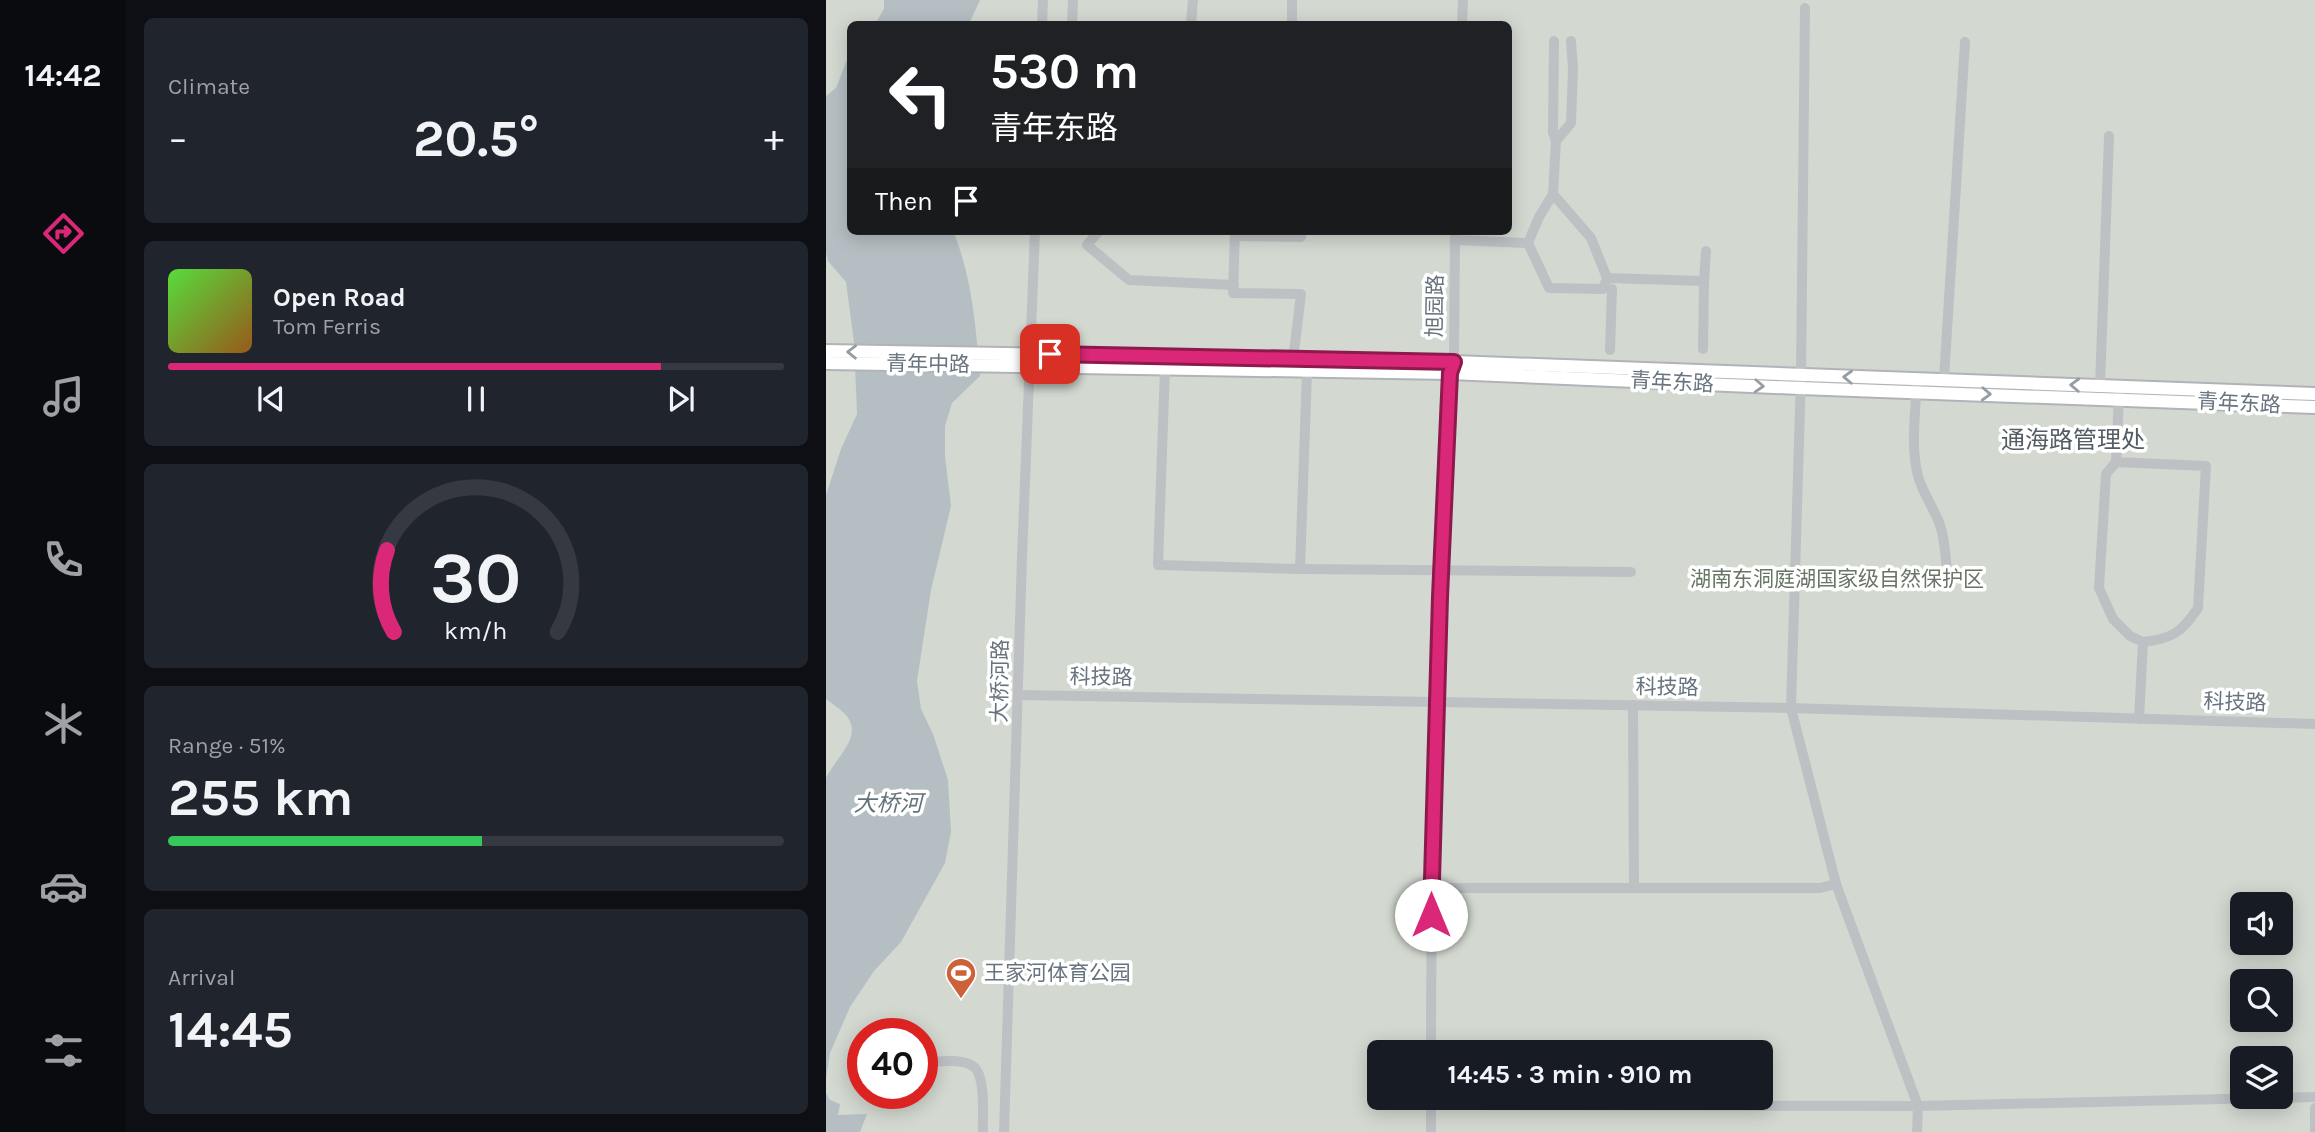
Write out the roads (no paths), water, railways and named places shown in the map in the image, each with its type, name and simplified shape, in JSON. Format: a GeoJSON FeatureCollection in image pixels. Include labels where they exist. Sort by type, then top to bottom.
{"type":"FeatureCollection","features":[{"type":"Feature","properties":{"kind":"main road"},"geometry":{"type":"LineString","coordinates":[[826,351],[1024,359]]}},
{"type":"Feature","properties":{"kind":"main road","name":"青年东路"},"geometry":{"type":"LineString","coordinates":[[1024,359],[1165,368],[1307,372],[1452,367]]}},
{"type":"Feature","properties":{"kind":"main road","name":"青年东路"},"geometry":{"type":"LineString","coordinates":[[1024,359],[1293,360],[2119,393],[2315,407]]}},
{"type":"Feature","properties":{"kind":"main road","name":"青年中路"},"geometry":{"type":"LineString","coordinates":[[826,363],[1024,359]]}},
{"type":"Feature","properties":{"kind":"main road","name":"青年东路"},"geometry":{"type":"LineString","coordinates":[[1917,385],[1944,379],[2100,386],[2119,393],[2315,394]]}},
{"type":"Feature","properties":{"kind":"street"},"geometry":{"type":"LineString","coordinates":[[1042,21],[1043,0]]}},
{"type":"Feature","properties":{"kind":"street"},"geometry":{"type":"LineString","coordinates":[[1072,21],[1073,0]]}},
{"type":"Feature","properties":{"kind":"street"},"geometry":{"type":"LineString","coordinates":[[1191,21],[1193,0]]}},
{"type":"Feature","properties":{"kind":"street"},"geometry":{"type":"LineString","coordinates":[[1292,21],[1293,0]]}},
{"type":"Feature","properties":{"kind":"street"},"geometry":{"type":"LineString","coordinates":[[1462,21],[1463,0]]}},
{"type":"Feature","properties":{"kind":"street"},"geometry":{"type":"LineString","coordinates":[[1805,8],[1800,382],[1791,708],[1836,884],[1918,1106],[1917,1132]]}},
{"type":"Feature","properties":{"kind":"street"},"geometry":{"type":"LineString","coordinates":[[1554,41],[1553,132],[1556,141],[1553,194],[1528,243],[1549,288],[1704,281]]}},
{"type":"Feature","properties":{"kind":"street"},"geometry":{"type":"LineString","coordinates":[[1556,141],[1571,123],[1571,41]]}},
{"type":"Feature","properties":{"kind":"street"},"geometry":{"type":"LineString","coordinates":[[1944,379],[1965,42]]}},
{"type":"Feature","properties":{"kind":"street"},"geometry":{"type":"LineString","coordinates":[[1554,55],[1570,56]]}},
{"type":"Feature","properties":{"kind":"street"},"geometry":{"type":"LineString","coordinates":[[2100,386],[2109,136]]}},
{"type":"Feature","properties":{"kind":"street"},"geometry":{"type":"LineString","coordinates":[[1553,194],[1591,239],[1609,284],[1610,350]]}},
{"type":"Feature","properties":{"kind":"street","name":"大桥河路"},"geometry":{"type":"LineString","coordinates":[[1004,1132],[1019,695],[1024,359],[1035,235]]}},
{"type":"Feature","properties":{"kind":"street"},"geometry":{"type":"LineString","coordinates":[[1096,235],[1087,245],[1129,280],[1234,285]]}},
{"type":"Feature","properties":{"kind":"street"},"geometry":{"type":"LineString","coordinates":[[1235,235],[1233,293],[1301,294],[1293,360]]}},
{"type":"Feature","properties":{"kind":"street"},"geometry":{"type":"LineString","coordinates":[[1268,235],[1301,235]]}},
{"type":"Feature","properties":{"kind":"street"},"geometry":{"type":"LineString","coordinates":[[1455,235],[1528,243]]}},
{"type":"Feature","properties":{"kind":"street","name":"旭园路"},"geometry":{"type":"LineString","coordinates":[[1431,1040],[1431,888],[1436,702],[1452,367],[1455,235]]}},
{"type":"Feature","properties":{"kind":"street"},"geometry":{"type":"LineString","coordinates":[[1703,349],[1706,251]]}},
{"type":"Feature","properties":{"kind":"street"},"geometry":{"type":"LineString","coordinates":[[1165,368],[1157,565],[1632,572]]}},
{"type":"Feature","properties":{"kind":"street"},"geometry":{"type":"LineString","coordinates":[[1300,569],[1307,372]]}},
{"type":"Feature","properties":{"kind":"street"},"geometry":{"type":"LineString","coordinates":[[1917,385],[1917,473],[1940,523],[1946,548],[1947,573]]}},
{"type":"Feature","properties":{"kind":"street"},"geometry":{"type":"LineString","coordinates":[[2116,462],[2206,466],[2198,608],[2189,622],[2175,635],[2143,642],[2130,636],[2113,619],[2099,588],[2106,474],[2116,462],[2119,393]]}},
{"type":"Feature","properties":{"kind":"street"},"geometry":{"type":"LineString","coordinates":[[2139,719],[2143,642]]}},
{"type":"Feature","properties":{"kind":"street","name":"科技路"},"geometry":{"type":"LineString","coordinates":[[1019,695],[1791,708],[2315,724]]}},
{"type":"Feature","properties":{"kind":"street"},"geometry":{"type":"LineString","coordinates":[[1633,705],[1634,888]]}},
{"type":"Feature","properties":{"kind":"street"},"geometry":{"type":"LineString","coordinates":[[1431,888],[1820,888],[1836,884]]}},
{"type":"Feature","properties":{"kind":"street"},"geometry":{"type":"LineString","coordinates":[[938,1062],[970,1063],[978,1070],[981,1080],[983,1132]]}},
{"type":"Feature","properties":{"kind":"street"},"geometry":{"type":"LineString","coordinates":[[1773,1105],[1918,1106],[2315,1097]]}},
{"type":"Feature","properties":{"kind":"street"},"geometry":{"type":"LineString","coordinates":[[2315,1108],[2315,1132]]}},
{"type":"Feature","properties":{"kind":"street"},"geometry":{"type":"LineString","coordinates":[[1431,1110],[1431,1132]]}},
{"type":"Feature","properties":{"kind":"water"},"geometry":{"type":"Polygon","coordinates":[[[884,0],[980,0],[970,21],[877,21],[884,9],[884,0]]]}},
{"type":"Feature","properties":{"kind":"water","name":"大桥河"},"geometry":{"type":"Polygon","coordinates":[[[847,60],[847,235],[954,235],[969,284],[980,376],[952,403],[945,426],[945,456],[951,506],[931,590],[917,681],[921,709],[933,734],[948,780],[951,832],[945,863],[901,942],[874,971],[850,1007],[830,1053],[826,1078],[826,778],[847,746],[852,729],[844,713],[826,699],[826,495],[841,449],[857,414],[854,342],[846,282],[828,261],[826,253],[826,96],[836,88],[847,60]]]}},
{"type":"Feature","properties":{"kind":"water"},"geometry":{"type":"Polygon","coordinates":[[[826,1093],[830,1100],[840,1104],[838,1115],[867,1114],[860,1132],[826,1132],[826,1093]]]}},
{"type":"Feature","properties":{"kind":"place","name":"王家河体育公园"},"geometry":{"type":"Point","coordinates":[961,1000]}},
{"type":"Feature","properties":{"kind":"district","name":"通海路管理处"},"geometry":{"type":"Point","coordinates":[2073,440]}},
{"type":"Feature","properties":{"kind":"park label","name":"湖南东洞庭湖国家级自然保护区"},"geometry":{"type":"Point","coordinates":[1837,579]}}]}
